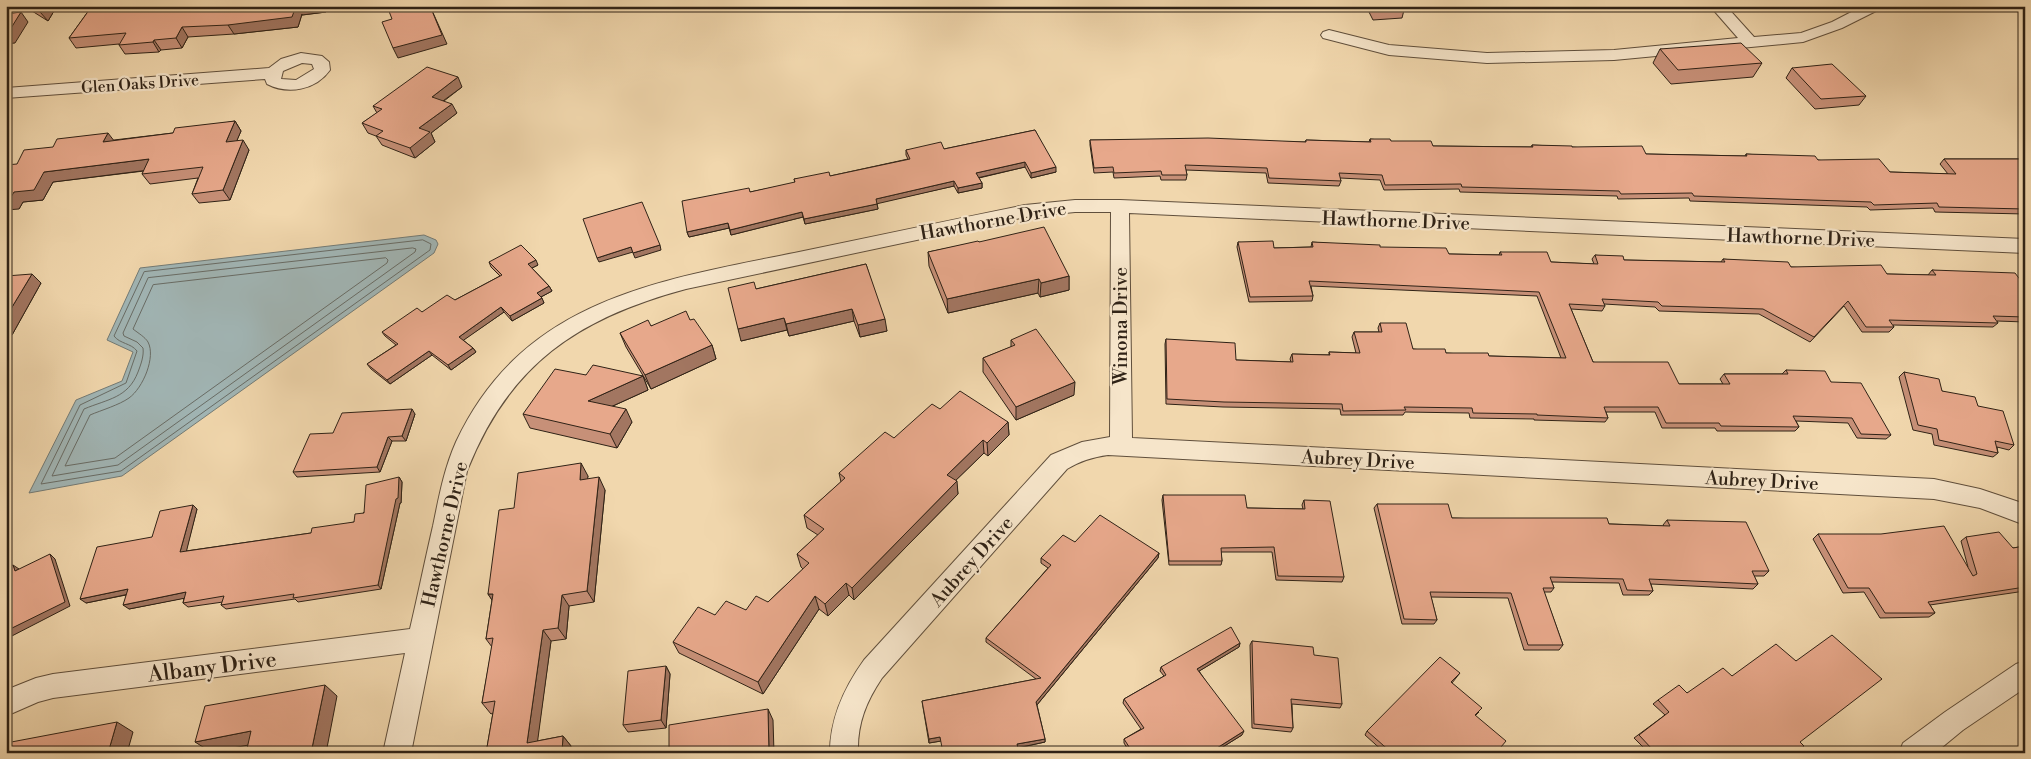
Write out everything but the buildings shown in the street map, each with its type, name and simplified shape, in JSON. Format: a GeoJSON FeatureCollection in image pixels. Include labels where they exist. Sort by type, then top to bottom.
{"type":"FeatureCollection","features":[{"type":"Feature","properties":{"kind":"street"},"geometry":{"type":"LineString","coordinates":[[1717,6],[1750,42]]}},
{"type":"Feature","properties":{"kind":"street"},"geometry":{"type":"LineString","coordinates":[[1329,35],[1389,50],[1487,58],[1614,55],[1803,36],[1837,25],[1875,6]]}},
{"type":"Feature","properties":{"kind":"street","name":"Glen Oaks Drive"},"geometry":{"type":"LineString","coordinates":[[6,93],[273,73]]}},
{"type":"Feature","properties":{"kind":"street","name":"Hawthorne Drive"},"geometry":{"type":"LineString","coordinates":[[397,753],[456,471],[465,444],[493,396],[511,375],[546,344],[570,327],[621,302],[686,282],[1025,210],[1066,206],[1120,206],[1214,212],[2025,246]]}},
{"type":"Feature","properties":{"kind":"street","name":"Winona Drive"},"geometry":{"type":"LineString","coordinates":[[1120,206],[1121,447]]}},
{"type":"Feature","properties":{"kind":"street","name":"Aubrey Drive"},"geometry":{"type":"LineString","coordinates":[[844,753],[846,719],[860,687],[873,669],[1059,462],[1072,454],[1088,448],[1121,447],[1934,489],[1968,494],[2003,505],[2025,515]]}},
{"type":"Feature","properties":{"kind":"street","name":"Albany Drive"},"geometry":{"type":"LineString","coordinates":[[6,703],[36,690],[53,686],[421,639]]}},
{"type":"Feature","properties":{"kind":"street"},"geometry":{"type":"LineString","coordinates":[[1913,753],[1954,721],[2025,673]]}},
{"type":"Feature","properties":{"kind":"water"},"geometry":{"type":"Polygon","coordinates":[[[424,235],[436,240],[438,244],[434,253],[122,476],[29,493],[76,400],[122,381],[133,352],[107,340],[140,268],[424,235]]]}}]}
